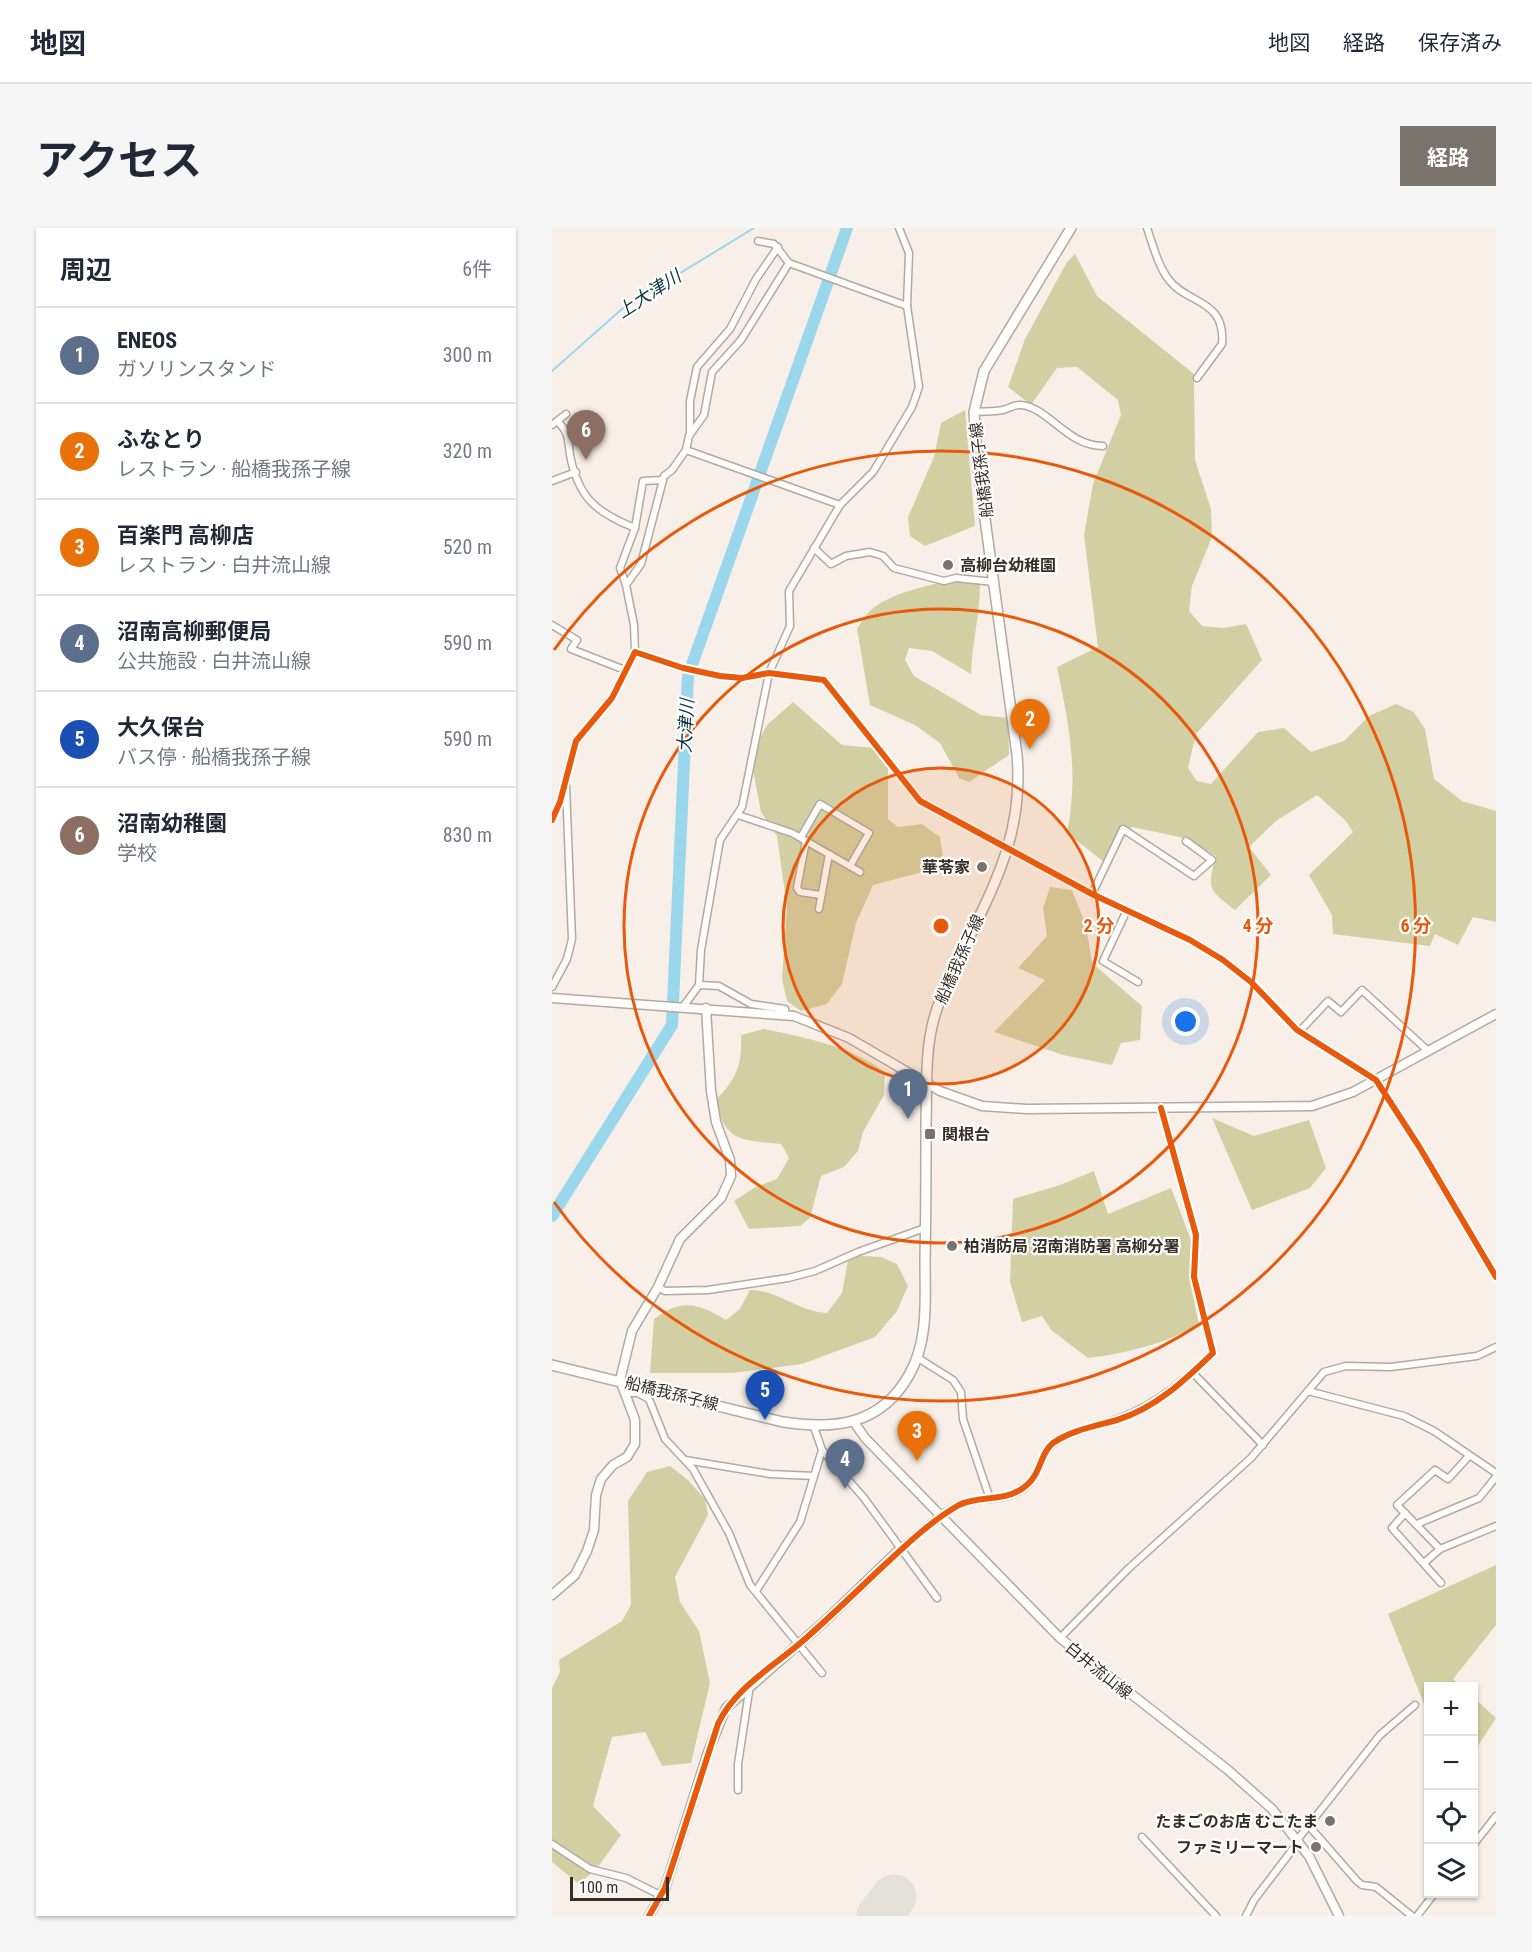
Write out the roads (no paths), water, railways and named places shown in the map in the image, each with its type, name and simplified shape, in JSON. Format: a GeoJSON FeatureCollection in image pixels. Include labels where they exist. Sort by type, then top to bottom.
{"type":"FeatureCollection","features":[{"type":"Feature","properties":{"kind":"main road","name":"船橋我孫子線"},"geometry":{"type":"LineString","coordinates":[[552,1365],[783,1422],[814,1427],[854,1422],[885,1404],[897,1393],[918,1358],[924,1324],[926,1084],[930,1036],[941,995],[1009,848],[1018,812],[1019,774],[977,460],[974,412],[984,371],[1071,228]]}},
{"type":"Feature","properties":{"kind":"street"},"geometry":{"type":"LineString","coordinates":[[682,1007],[699,985],[701,950],[720,840],[738,815],[744,799],[769,673],[790,626],[789,591],[840,505],[873,472],[916,397],[919,387],[907,306],[909,253],[899,228]]}},
{"type":"Feature","properties":{"kind":"street"},"geometry":{"type":"LineString","coordinates":[[1147,228],[1169,281],[1207,304],[1220,325],[1222,344],[1197,378]]}},
{"type":"Feature","properties":{"kind":"street"},"geometry":{"type":"LineString","coordinates":[[758,241],[778,248],[789,263],[907,306]]}},
{"type":"Feature","properties":{"kind":"street"},"geometry":{"type":"LineString","coordinates":[[626,585],[641,564],[663,480],[686,450],[692,424],[690,401],[697,367],[730,329],[756,279],[778,248]]}},
{"type":"Feature","properties":{"kind":"street"},"geometry":{"type":"LineString","coordinates":[[689,436],[704,415],[712,372],[741,340],[789,263]]}},
{"type":"Feature","properties":{"kind":"street"},"geometry":{"type":"LineString","coordinates":[[974,412],[1002,410],[1020,405],[1035,411],[1062,431],[1090,446],[1103,446]]}},
{"type":"Feature","properties":{"kind":"street"},"geometry":{"type":"LineString","coordinates":[[566,414],[555,423],[564,428],[570,440],[570,455],[586,494],[597,510],[635,528]]}},
{"type":"Feature","properties":{"kind":"street"},"geometry":{"type":"LineString","coordinates":[[686,450],[840,505]]}},
{"type":"Feature","properties":{"kind":"street"},"geometry":{"type":"LineString","coordinates":[[552,481],[576,472]]}},
{"type":"Feature","properties":{"kind":"street"},"geometry":{"type":"LineString","coordinates":[[552,820],[566,783],[576,741],[612,698],[635,652],[634,625],[620,568],[635,528],[643,481],[663,480]]}},
{"type":"Feature","properties":{"kind":"street"},"geometry":{"type":"LineString","coordinates":[[814,548],[831,564],[846,556],[870,552],[883,556],[894,568],[944,581],[956,578],[994,582]]}},
{"type":"Feature","properties":{"kind":"street"},"geometry":{"type":"LineString","coordinates":[[552,625],[577,640],[571,650],[625,670]]}},
{"type":"Feature","properties":{"kind":"street"},"geometry":{"type":"LineString","coordinates":[[635,652],[683,668],[742,678],[769,673],[824,680],[920,801],[1092,894],[1171,929],[1223,960],[1251,982],[1300,1032],[1376,1080],[1425,1156],[1496,1277]]}},
{"type":"Feature","properties":{"kind":"street"},"geometry":{"type":"LineString","coordinates":[[552,987],[567,959],[572,939],[566,783]]}},
{"type":"Feature","properties":{"kind":"street"},"geometry":{"type":"LineString","coordinates":[[821,895],[801,892],[797,888],[803,839],[820,804],[868,832],[850,866]]}},
{"type":"Feature","properties":{"kind":"street"},"geometry":{"type":"LineString","coordinates":[[738,815],[803,839],[860,872]]}},
{"type":"Feature","properties":{"kind":"street"},"geometry":{"type":"LineString","coordinates":[[1092,894],[1123,829],[1194,876],[1212,860],[1186,841]]}},
{"type":"Feature","properties":{"kind":"street"},"geometry":{"type":"LineString","coordinates":[[819,909],[829,854]]}},
{"type":"Feature","properties":{"kind":"street"},"geometry":{"type":"LineString","coordinates":[[1127,910],[1102,962],[1138,982]]}},
{"type":"Feature","properties":{"kind":"street"},"geometry":{"type":"LineString","coordinates":[[699,985],[719,986],[751,1004],[785,1009],[785,1015]]}},
{"type":"Feature","properties":{"kind":"street"},"geometry":{"type":"LineString","coordinates":[[1300,1032],[1328,1001],[1341,1012],[1362,990],[1427,1050]]}},
{"type":"Feature","properties":{"kind":"street"},"geometry":{"type":"LineString","coordinates":[[552,998],[785,1015],[829,1028],[926,1084],[981,1106],[1027,1109],[1312,1106],[1342,1097],[1496,1014]]}},
{"type":"Feature","properties":{"kind":"street"},"geometry":{"type":"LineString","coordinates":[[552,1595],[574,1575],[587,1551],[594,1530],[596,1495],[601,1479],[613,1466],[627,1457],[636,1444],[636,1420],[623,1393],[620,1380],[632,1331],[658,1287],[680,1239],[721,1198],[731,1176],[730,1160],[716,1122],[711,1091],[706,1008]]}},
{"type":"Feature","properties":{"kind":"street"},"geometry":{"type":"LineString","coordinates":[[649,1916],[662,1896],[718,1724],[726,1708],[799,1644],[901,1548],[942,1517],[967,1502],[1004,1498],[1030,1483],[1053,1443],[1084,1429],[1136,1412],[1176,1387],[1213,1353],[1194,1277],[1196,1235],[1161,1108]]}},
{"type":"Feature","properties":{"kind":"street"},"geometry":{"type":"LineString","coordinates":[[658,1287],[665,1291],[708,1290],[788,1278],[815,1271],[858,1252],[926,1228]]}},
{"type":"Feature","properties":{"kind":"street"},"geometry":{"type":"LineString","coordinates":[[1060,1638],[1128,1569],[1263,1445],[1324,1372],[1333,1368],[1391,1367],[1477,1356],[1496,1347]]}},
{"type":"Feature","properties":{"kind":"street"},"geometry":{"type":"LineString","coordinates":[[918,1358],[953,1380],[961,1392],[963,1419],[990,1499]]}},
{"type":"Feature","properties":{"kind":"street"},"geometry":{"type":"LineString","coordinates":[[1192,1372],[1263,1445]]}},
{"type":"Feature","properties":{"kind":"street"},"geometry":{"type":"LineString","coordinates":[[1308,1391],[1404,1416],[1434,1431],[1496,1475],[1479,1498],[1417,1524]]}},
{"type":"Feature","properties":{"kind":"street"},"geometry":{"type":"LineString","coordinates":[[623,1393],[645,1395],[665,1439],[686,1460],[729,1533],[750,1585],[822,1673]]}},
{"type":"Feature","properties":{"kind":"street","name":"白井流山線"},"geometry":{"type":"LineString","coordinates":[[854,1422],[865,1438],[1060,1638],[1255,1792],[1299,1840],[1339,1916]]}},
{"type":"Feature","properties":{"kind":"street"},"geometry":{"type":"LineString","coordinates":[[814,1427],[822,1450],[841,1469],[937,1598]]}},
{"type":"Feature","properties":{"kind":"street"},"geometry":{"type":"LineString","coordinates":[[756,1591],[800,1522],[822,1450]]}},
{"type":"Feature","properties":{"kind":"street"},"geometry":{"type":"LineString","coordinates":[[1440,1549],[1397,1505],[1436,1470],[1448,1479],[1469,1456]]}},
{"type":"Feature","properties":{"kind":"street"},"geometry":{"type":"LineString","coordinates":[[686,1460],[770,1474],[814,1476]]}},
{"type":"Feature","properties":{"kind":"street"},"geometry":{"type":"LineString","coordinates":[[1405,1512],[1392,1527],[1441,1582]]}},
{"type":"Feature","properties":{"kind":"street"},"geometry":{"type":"LineString","coordinates":[[1424,1563],[1440,1549],[1496,1526]]}},
{"type":"Feature","properties":{"kind":"street"},"geometry":{"type":"LineString","coordinates":[[738,1790],[738,1764],[750,1685]]}},
{"type":"Feature","properties":{"kind":"street"},"geometry":{"type":"LineString","coordinates":[[1246,1916],[1254,1900],[1380,1735],[1398,1717],[1415,1705]]}},
{"type":"Feature","properties":{"kind":"street"},"geometry":{"type":"LineString","coordinates":[[1478,1838],[1496,1816]]}},
{"type":"Feature","properties":{"kind":"street"},"geometry":{"type":"LineString","coordinates":[[1309,1826],[1362,1886],[1376,1887],[1412,1916]]}},
{"type":"Feature","properties":{"kind":"street"},"geometry":{"type":"LineString","coordinates":[[1142,1837],[1216,1916]]}},
{"type":"Feature","properties":{"kind":"street"},"geometry":{"type":"LineString","coordinates":[[552,1844],[590,1869],[626,1878],[662,1896]]}},
{"type":"Feature","properties":{"kind":"street"},"geometry":{"type":"LineString","coordinates":[[1416,1916],[1430,1898]]}},
{"type":"Feature","properties":{"kind":"waterway","name":"上大津川"},"geometry":{"type":"LineString","coordinates":[[552,371],[623,308],[754,228]]}},
{"type":"Feature","properties":{"kind":"waterway","name":"大津川"},"geometry":{"type":"LineString","coordinates":[[552,1216],[672,1025],[688,676],[847,228]]}},
{"type":"Feature","properties":{"kind":"place","name":"沼南幼稚園"},"geometry":{"type":"Point","coordinates":[586,460]}},
{"type":"Feature","properties":{"kind":"place","name":"高柳台幼稚園"},"geometry":{"type":"Point","coordinates":[948,565]}},
{"type":"Feature","properties":{"kind":"place","name":"ふなとり"},"geometry":{"type":"Point","coordinates":[1030,749]}},
{"type":"Feature","properties":{"kind":"place","name":"華苓家"},"geometry":{"type":"Point","coordinates":[982,867]}},
{"type":"Feature","properties":{"kind":"place","name":"ENEOS"},"geometry":{"type":"Point","coordinates":[908,1119]}},
{"type":"Feature","properties":{"kind":"place","name":"関根台"},"geometry":{"type":"Point","coordinates":[930,1134]}},
{"type":"Feature","properties":{"kind":"place","name":"柏消防局 沼南消防署 高柳分署"},"geometry":{"type":"Point","coordinates":[952,1246]}},
{"type":"Feature","properties":{"kind":"place","name":"大久保台"},"geometry":{"type":"Point","coordinates":[765,1420]}},
{"type":"Feature","properties":{"kind":"place","name":"百楽門 高柳店"},"geometry":{"type":"Point","coordinates":[917,1461]}},
{"type":"Feature","properties":{"kind":"place","name":"沼南高柳郵便局"},"geometry":{"type":"Point","coordinates":[845,1489]}},
{"type":"Feature","properties":{"kind":"place","name":"たまごのお店 むこたま"},"geometry":{"type":"Point","coordinates":[1330,1821]}},
{"type":"Feature","properties":{"kind":"place","name":"ファミリーマート"},"geometry":{"type":"Point","coordinates":[1316,1847]}}]}
